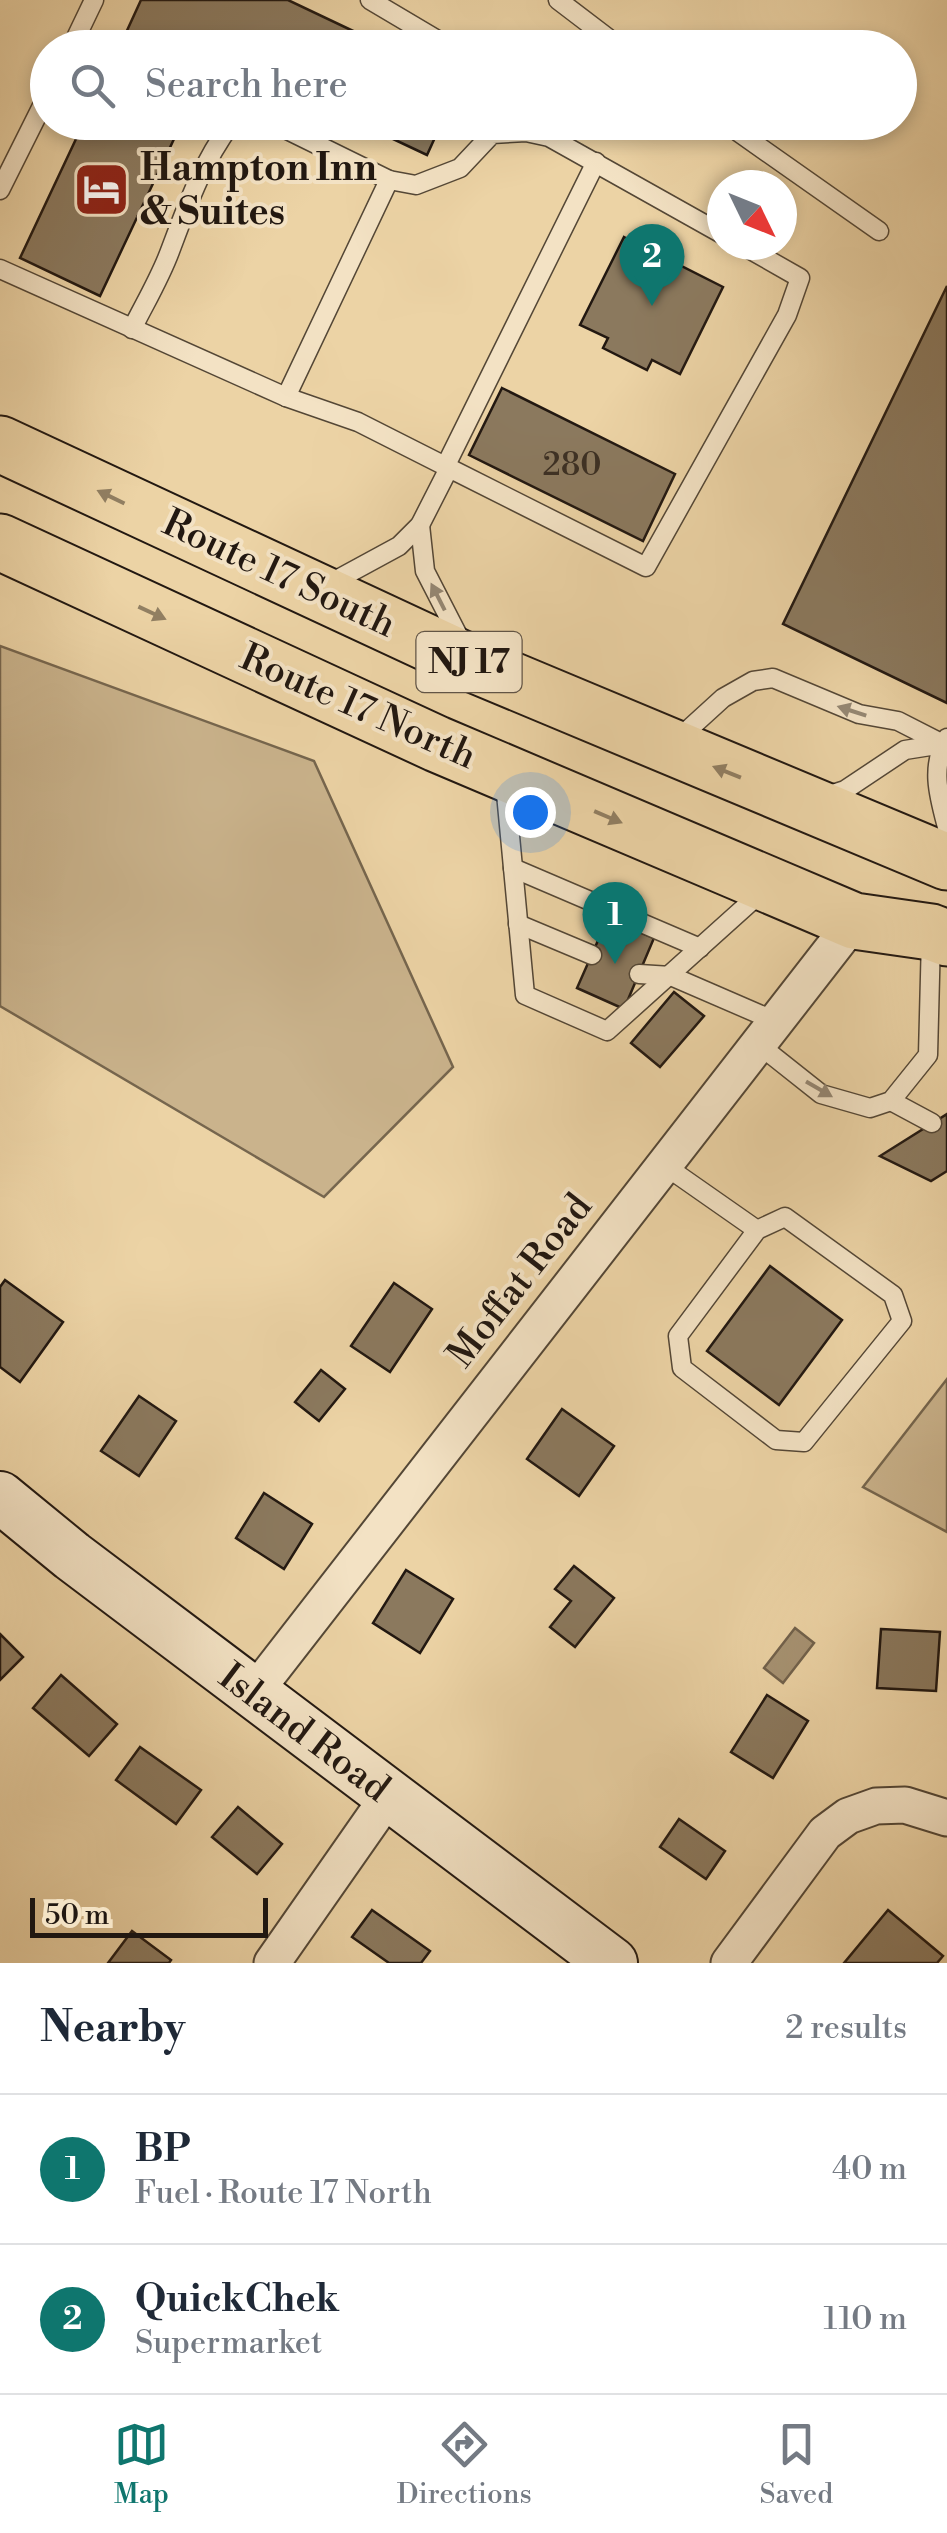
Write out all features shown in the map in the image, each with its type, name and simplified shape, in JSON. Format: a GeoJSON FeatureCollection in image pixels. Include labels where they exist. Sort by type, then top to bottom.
{"type":"FeatureCollection","features":[{"type":"Feature","properties":{"kind":"highway","name":"Route 17 South"},"geometry":{"type":"LineString","coordinates":[[0,444],[473,664],[947,862]]}},
{"type":"Feature","properties":{"kind":"highway","name":"Route 17 North"},"geometry":{"type":"LineString","coordinates":[[0,542],[504,772],[854,921],[939,935]]}},
{"type":"Feature","properties":{"kind":"main road","name":"Island Road"},"geometry":{"type":"LineString","coordinates":[[0,1497],[388,1797],[612,1963]]}},
{"type":"Feature","properties":{"kind":"street","name":"Moffat Road"},"geometry":{"type":"LineString","coordinates":[[253,1694],[854,921]]}},
{"type":"Feature","properties":{"kind":"street"},"geometry":{"type":"LineString","coordinates":[[272,1963],[388,1797]]}},
{"type":"Feature","properties":{"kind":"street"},"geometry":{"type":"LineString","coordinates":[[728,1963],[825,1833],[848,1816],[876,1806],[905,1805],[947,1818]]}},
{"type":"Feature","properties":{"kind":"lane"},"geometry":{"type":"LineString","coordinates":[[80,30],[94,0]]}},
{"type":"Feature","properties":{"kind":"lane"},"geometry":{"type":"LineString","coordinates":[[370,0],[420,30]]}},
{"type":"Feature","properties":{"kind":"lane"},"geometry":{"type":"LineString","coordinates":[[558,0],[597,30]]}},
{"type":"Feature","properties":{"kind":"lane"},"geometry":{"type":"LineString","coordinates":[[0,190],[30,130]]}},
{"type":"Feature","properties":{"kind":"lane"},"geometry":{"type":"LineString","coordinates":[[132,329],[169,254],[210,152],[219,140]]}},
{"type":"Feature","properties":{"kind":"lane"},"geometry":{"type":"LineString","coordinates":[[308,140],[389,180],[416,185],[460,168],[482,140]]}},
{"type":"Feature","properties":{"kind":"lane"},"geometry":{"type":"LineString","coordinates":[[555,140],[707,225]]}},
{"type":"Feature","properties":{"kind":"lane"},"geometry":{"type":"LineString","coordinates":[[749,140],[879,232]]}},
{"type":"Feature","properties":{"kind":"lane"},"geometry":{"type":"LineString","coordinates":[[316,591],[399,546],[420,525],[596,162]]}},
{"type":"Feature","properties":{"kind":"lane"},"geometry":{"type":"LineString","coordinates":[[286,397],[389,180]]}},
{"type":"Feature","properties":{"kind":"lane"},"geometry":{"type":"LineString","coordinates":[[0,269],[286,397],[358,422],[646,567],[787,315],[800,278],[768,260]]}},
{"type":"Feature","properties":{"kind":"lane"},"geometry":{"type":"LineString","coordinates":[[420,525],[425,570],[473,664]]}},
{"type":"Feature","properties":{"kind":"lane"},"geometry":{"type":"LineString","coordinates":[[668,748],[723,698],[752,681],[773,678],[859,714],[898,721],[945,741]]}},
{"type":"Feature","properties":{"kind":"lane"},"geometry":{"type":"LineString","coordinates":[[804,804],[846,790],[905,750],[945,741]]}},
{"type":"Feature","properties":{"kind":"lane"},"geometry":{"type":"LineString","coordinates":[[945,741],[936,764],[947,828]]}},
{"type":"Feature","properties":{"kind":"lane"},"geometry":{"type":"LineString","coordinates":[[504,772],[525,995],[607,1031],[769,885]]}},
{"type":"Feature","properties":{"kind":"lane"},"geometry":{"type":"LineString","coordinates":[[513,868],[700,948]]}},
{"type":"Feature","properties":{"kind":"lane"},"geometry":{"type":"LineString","coordinates":[[518,924],[592,954]]}},
{"type":"Feature","properties":{"kind":"lane"},"geometry":{"type":"LineString","coordinates":[[639,974],[671,976],[766,1033],[821,1094],[870,1108],[891,1102],[928,1055],[939,935]]}},
{"type":"Feature","properties":{"kind":"lane"},"geometry":{"type":"LineString","coordinates":[[891,1102],[932,1123]]}},
{"type":"Feature","properties":{"kind":"lane"},"geometry":{"type":"LineString","coordinates":[[664,1165],[757,1230]]}},
{"type":"Feature","properties":{"kind":"lane"},"geometry":{"type":"LineString","coordinates":[[785,1218],[893,1295],[902,1322],[804,1442],[776,1440],[682,1368],[678,1336],[757,1230],[785,1218]]}},
{"type":"Feature","properties":{"kind":"shaded area"},"geometry":{"type":"Polygon","coordinates":[[[0,646],[314,761],[453,1067],[324,1197],[0,1006],[0,646]]]}},
{"type":"Feature","properties":{"kind":"shaded area"},"geometry":{"type":"Polygon","coordinates":[[[947,1379],[947,1532],[863,1487],[947,1379]]]}},
{"type":"Feature","properties":{"kind":"shaded area"},"geometry":{"type":"Polygon","coordinates":[[[795,1628],[814,1643],[783,1683],[764,1668],[795,1628]]]}},
{"type":"Feature","properties":{"kind":"building"},"geometry":{"type":"Polygon","coordinates":[[[141,0],[288,0],[351,30],[127,30],[141,0]]]}},
{"type":"Feature","properties":{"kind":"building","name":"Hampton Inn & Suites"},"geometry":{"type":"Polygon","coordinates":[[[76,140],[174,140],[100,296],[20,258],[76,140]]]}},
{"type":"Feature","properties":{"kind":"building"},"geometry":{"type":"Polygon","coordinates":[[[395,140],[434,140],[427,155],[395,140]]]}},
{"type":"Feature","properties":{"kind":"building"},"geometry":{"type":"Polygon","coordinates":[[[624,237],[723,287],[680,374],[652,360],[647,370],[603,348],[608,338],[580,325],[624,237]]]}},
{"type":"Feature","properties":{"kind":"building"},"geometry":{"type":"Polygon","coordinates":[[[947,286],[947,703],[783,624],[947,286]]]}},
{"type":"Feature","properties":{"kind":"building"},"geometry":{"type":"Polygon","coordinates":[[[502,388],[675,474],[643,541],[469,455],[502,388]]]}},
{"type":"Feature","properties":{"kind":"building"},"geometry":{"type":"Polygon","coordinates":[[[608,918],[654,938],[624,1009],[577,988],[608,918]]]}},
{"type":"Feature","properties":{"kind":"building"},"geometry":{"type":"Polygon","coordinates":[[[674,992],[704,1016],[660,1067],[631,1043],[674,992]]]}},
{"type":"Feature","properties":{"kind":"building"},"geometry":{"type":"Polygon","coordinates":[[[947,1114],[947,1171],[931,1181],[880,1156],[947,1114]]]}},
{"type":"Feature","properties":{"kind":"building"},"geometry":{"type":"Polygon","coordinates":[[[770,1266],[842,1320],[779,1405],[707,1351],[770,1266]]]}},
{"type":"Feature","properties":{"kind":"building"},"geometry":{"type":"Polygon","coordinates":[[[5,1280],[63,1322],[20,1382],[0,1367],[0,1287],[5,1280]]]}},
{"type":"Feature","properties":{"kind":"building"},"geometry":{"type":"Polygon","coordinates":[[[394,1283],[432,1309],[390,1372],[351,1346],[394,1283]]]}},
{"type":"Feature","properties":{"kind":"building"},"geometry":{"type":"Polygon","coordinates":[[[321,1370],[345,1389],[319,1421],[295,1402],[321,1370]]]}},
{"type":"Feature","properties":{"kind":"building"},"geometry":{"type":"Polygon","coordinates":[[[139,1396],[176,1421],[139,1476],[101,1451],[139,1396]]]}},
{"type":"Feature","properties":{"kind":"building"},"geometry":{"type":"Polygon","coordinates":[[[562,1409],[614,1446],[579,1496],[527,1459],[562,1409]]]}},
{"type":"Feature","properties":{"kind":"building"},"geometry":{"type":"Polygon","coordinates":[[[264,1493],[312,1524],[284,1569],[236,1538],[264,1493]]]}},
{"type":"Feature","properties":{"kind":"building"},"geometry":{"type":"Polygon","coordinates":[[[574,1566],[614,1598],[575,1647],[550,1627],[571,1601],[555,1589],[574,1566]]]}},
{"type":"Feature","properties":{"kind":"building"},"geometry":{"type":"Polygon","coordinates":[[[406,1570],[453,1599],[420,1653],[373,1623],[406,1570]]]}},
{"type":"Feature","properties":{"kind":"building"},"geometry":{"type":"Polygon","coordinates":[[[881,1629],[940,1632],[936,1691],[877,1688],[881,1629]]]}},
{"type":"Feature","properties":{"kind":"building"},"geometry":{"type":"Polygon","coordinates":[[[0,1634],[23,1657],[0,1680],[0,1634]]]}},
{"type":"Feature","properties":{"kind":"building"},"geometry":{"type":"Polygon","coordinates":[[[61,1675],[117,1724],[89,1756],[33,1708],[61,1675]]]}},
{"type":"Feature","properties":{"kind":"building"},"geometry":{"type":"Polygon","coordinates":[[[767,1695],[808,1721],[773,1778],[731,1752],[767,1695]]]}},
{"type":"Feature","properties":{"kind":"building"},"geometry":{"type":"Polygon","coordinates":[[[140,1747],[201,1790],[176,1824],[116,1780],[140,1747]]]}},
{"type":"Feature","properties":{"kind":"building"},"geometry":{"type":"Polygon","coordinates":[[[238,1807],[282,1844],[257,1874],[212,1837],[238,1807]]]}},
{"type":"Feature","properties":{"kind":"building"},"geometry":{"type":"Polygon","coordinates":[[[679,1819],[725,1851],[706,1879],[660,1847],[679,1819]]]}},
{"type":"Feature","properties":{"kind":"building"},"geometry":{"type":"Polygon","coordinates":[[[372,1910],[430,1951],[421,1963],[389,1963],[352,1937],[372,1910]]]}},
{"type":"Feature","properties":{"kind":"building"},"geometry":{"type":"Polygon","coordinates":[[[888,1910],[943,1956],[937,1963],[844,1963],[888,1910]]]}},
{"type":"Feature","properties":{"kind":"building"},"geometry":{"type":"Polygon","coordinates":[[[132,1931],[171,1960],[169,1963],[108,1963],[132,1931]]]}},
{"type":"Feature","properties":{"kind":"place","name":"Hampton Inn & Suites"},"geometry":{"type":"Point","coordinates":[101,190]}},
{"type":"Feature","properties":{"kind":"place","name":"QuickChek"},"geometry":{"type":"Point","coordinates":[652,306]}},
{"type":"Feature","properties":{"kind":"place","name":"BP"},"geometry":{"type":"Point","coordinates":[615,964]}}]}
